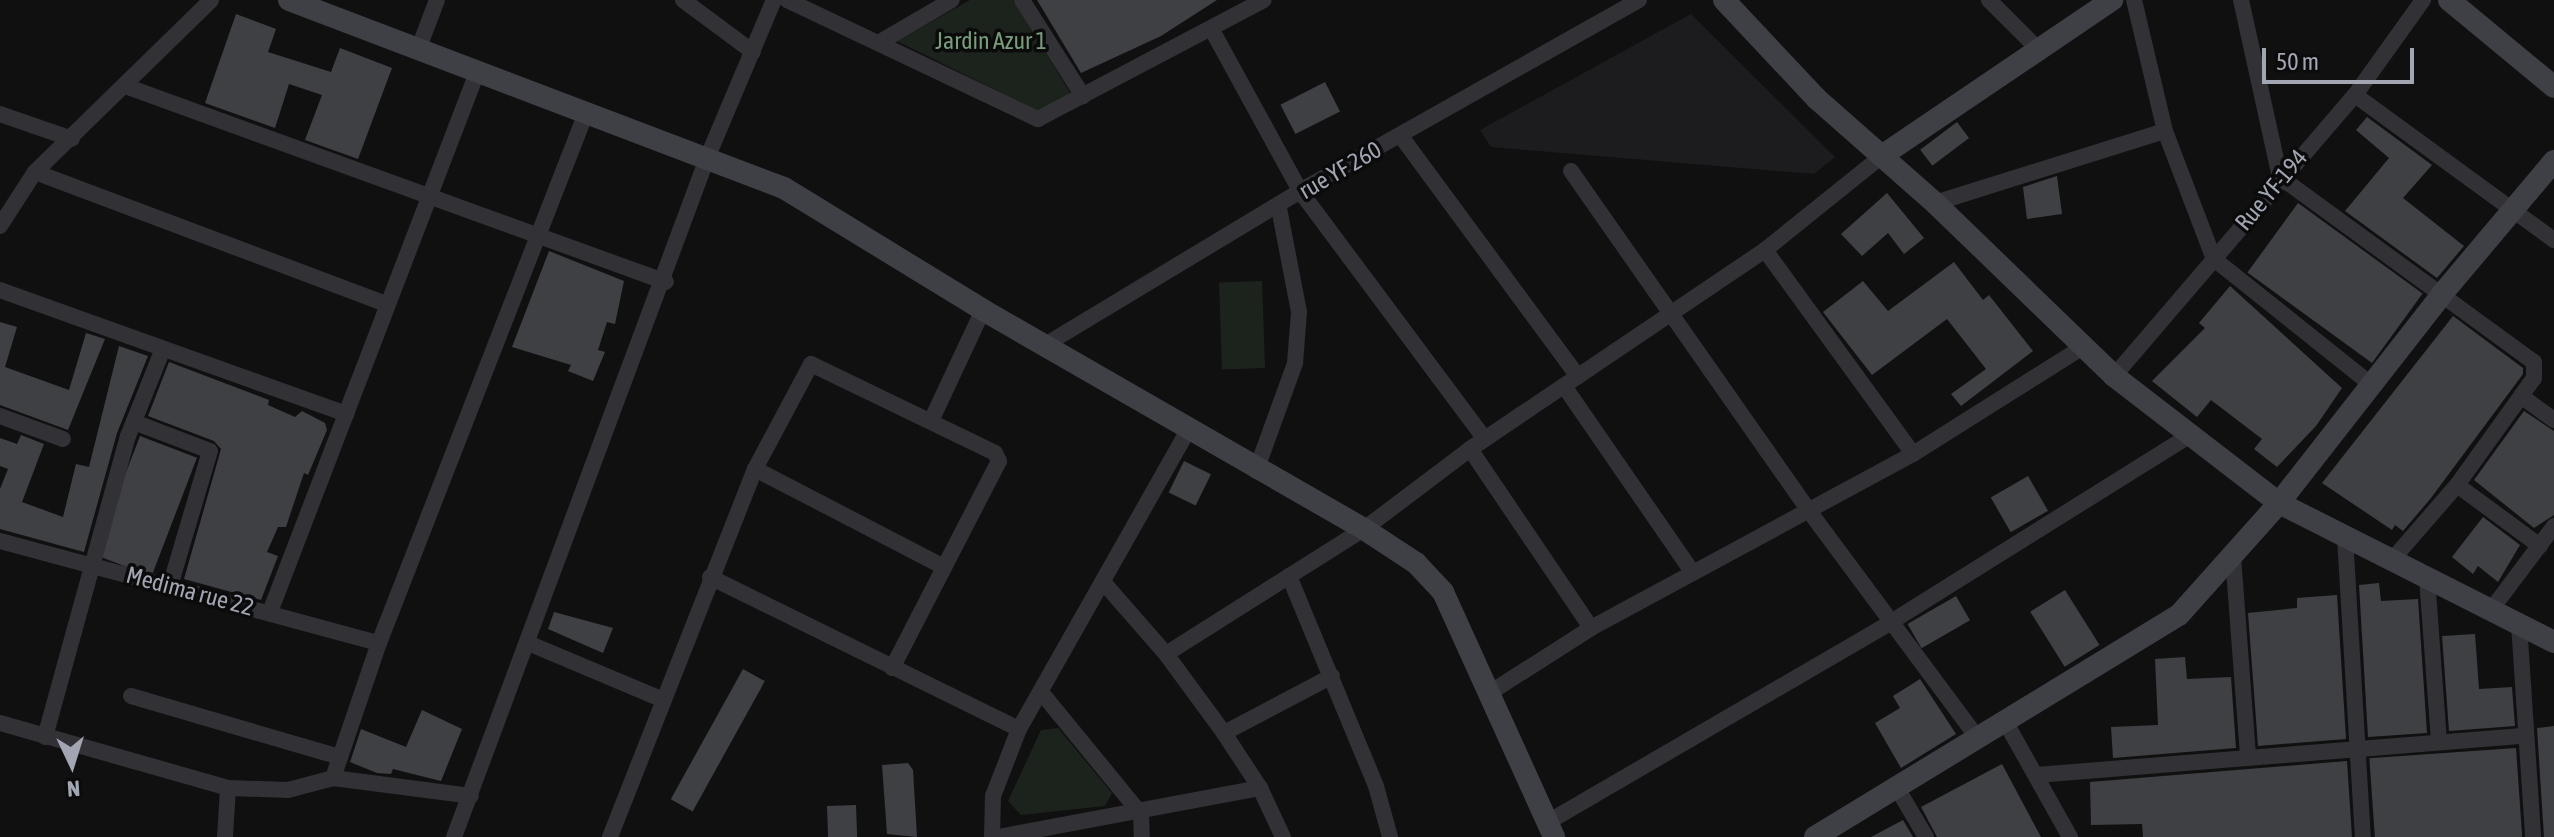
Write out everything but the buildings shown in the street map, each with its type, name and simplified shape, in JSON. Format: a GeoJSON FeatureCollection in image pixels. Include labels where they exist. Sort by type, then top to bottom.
{"type":"FeatureCollection","features":[{"type":"Feature","properties":{"kind":"street"},"geometry":{"type":"LineString","coordinates":[[0,226],[35,172],[128,87],[211,0]]}},
{"type":"Feature","properties":{"kind":"street"},"geometry":{"type":"LineString","coordinates":[[289,0],[708,156],[784,188],[983,310],[1256,471],[1364,529],[1416,563],[1443,592],[1491,692],[1551,833],[2192,434]]}},
{"type":"Feature","properties":{"kind":"street"},"geometry":{"type":"LineString","coordinates":[[418,50],[437,0]]}},
{"type":"Feature","properties":{"kind":"street"},"geometry":{"type":"LineString","coordinates":[[683,0],[753,52]]}},
{"type":"Feature","properties":{"kind":"street"},"geometry":{"type":"LineString","coordinates":[[454,837],[666,282],[708,156],[774,0]]}},
{"type":"Feature","properties":{"kind":"street"},"geometry":{"type":"LineString","coordinates":[[787,0],[880,42],[1030,118],[1046,117],[1264,0]]}},
{"type":"Feature","properties":{"kind":"street"},"geometry":{"type":"LineString","coordinates":[[880,42],[952,0]]}},
{"type":"Feature","properties":{"kind":"street"},"geometry":{"type":"LineString","coordinates":[[1022,0],[1083,96]]}},
{"type":"Feature","properties":{"kind":"street","name":"rue YF 260"},"geometry":{"type":"LineString","coordinates":[[1045,345],[1279,208],[1300,191],[1639,0]]}},
{"type":"Feature","properties":{"kind":"street"},"geometry":{"type":"LineString","coordinates":[[1724,0],[1817,99],[1935,203],[2081,348],[2114,376],[2279,503],[2554,642]]}},
{"type":"Feature","properties":{"kind":"street"},"geometry":{"type":"LineString","coordinates":[[1989,0],[2040,51]]}},
{"type":"Feature","properties":{"kind":"street"},"geometry":{"type":"LineString","coordinates":[[1166,654],[1364,529],[1470,449],[1765,250],[1883,155],[2112,0]]}},
{"type":"Feature","properties":{"kind":"street"},"geometry":{"type":"LineString","coordinates":[[2134,0],[2165,131],[2214,259],[2372,385]]}},
{"type":"Feature","properties":{"kind":"street"},"geometry":{"type":"LineString","coordinates":[[2241,0],[2280,177],[2534,362],[2534,378],[2457,485],[2392,560]]}},
{"type":"Feature","properties":{"kind":"street","name":"Rue YF-194"},"geometry":{"type":"LineString","coordinates":[[2114,376],[2280,177],[2355,95],[2423,0]]}},
{"type":"Feature","properties":{"kind":"street"},"geometry":{"type":"LineString","coordinates":[[2449,0],[2554,87]]}},
{"type":"Feature","properties":{"kind":"street"},"geometry":{"type":"LineString","coordinates":[[1212,30],[1300,191],[1485,439]]}},
{"type":"Feature","properties":{"kind":"street"},"geometry":{"type":"LineString","coordinates":[[270,612],[478,70]]}},
{"type":"Feature","properties":{"kind":"street"},"geometry":{"type":"LineString","coordinates":[[128,87],[666,282]]}},
{"type":"Feature","properties":{"kind":"street"},"geometry":{"type":"LineString","coordinates":[[2355,95],[2554,240]]}},
{"type":"Feature","properties":{"kind":"street"},"geometry":{"type":"LineString","coordinates":[[333,778],[379,643],[540,238],[586,113]]}},
{"type":"Feature","properties":{"kind":"street"},"geometry":{"type":"LineString","coordinates":[[0,114],[72,139]]}},
{"type":"Feature","properties":{"kind":"street"},"geometry":{"type":"LineString","coordinates":[[1935,203],[2165,131]]}},
{"type":"Feature","properties":{"kind":"street"},"geometry":{"type":"LineString","coordinates":[[1400,135],[1571,381],[1693,573]]}},
{"type":"Feature","properties":{"kind":"street"},"geometry":{"type":"LineString","coordinates":[[1815,837],[1979,740],[2179,615],[2279,503],[2509,210],[2554,161]]}},
{"type":"Feature","properties":{"kind":"street"},"geometry":{"type":"LineString","coordinates":[[1571,171],[1809,511],[1979,740]]}},
{"type":"Feature","properties":{"kind":"street"},"geometry":{"type":"LineString","coordinates":[[35,172],[386,304]]}},
{"type":"Feature","properties":{"kind":"street"},"geometry":{"type":"LineString","coordinates":[[1256,471],[1295,363],[1299,312],[1279,208]]}},
{"type":"Feature","properties":{"kind":"street"},"geometry":{"type":"LineString","coordinates":[[1765,250],[1913,454]]}},
{"type":"Feature","properties":{"kind":"street"},"geometry":{"type":"LineString","coordinates":[[0,290],[346,414]]}},
{"type":"Feature","properties":{"kind":"street"},"geometry":{"type":"LineString","coordinates":[[931,421],[983,310]]}},
{"type":"Feature","properties":{"kind":"street"},"geometry":{"type":"LineString","coordinates":[[1491,692],[1591,628],[1913,454],[2081,348]]}},
{"type":"Feature","properties":{"kind":"street"},"geometry":{"type":"LineString","coordinates":[[45,737],[134,422],[163,349]]}},
{"type":"Feature","properties":{"kind":"street"},"geometry":{"type":"LineString","coordinates":[[610,837],[661,699],[755,469],[811,364],[995,453],[999,461],[892,668]]}},
{"type":"Feature","properties":{"kind":"street"},"geometry":{"type":"LineString","coordinates":[[2521,396],[2554,420]]}},
{"type":"Feature","properties":{"kind":"street"},"geometry":{"type":"LineString","coordinates":[[0,416],[63,439]]}},
{"type":"Feature","properties":{"kind":"street"},"geometry":{"type":"LineString","coordinates":[[134,422],[210,451],[170,586]]}},
{"type":"Feature","properties":{"kind":"street"},"geometry":{"type":"LineString","coordinates":[[1189,429],[1019,729],[993,796],[995,837],[1141,814],[1260,788]]}},
{"type":"Feature","properties":{"kind":"street"},"geometry":{"type":"LineString","coordinates":[[1470,449],[1591,628]]}},
{"type":"Feature","properties":{"kind":"street"},"geometry":{"type":"LineString","coordinates":[[755,469],[944,567]]}},
{"type":"Feature","properties":{"kind":"street"},"geometry":{"type":"LineString","coordinates":[[2457,485],[2540,546]]}},
{"type":"Feature","properties":{"kind":"street"},"geometry":{"type":"LineString","coordinates":[[2491,610],[2554,526]]}},
{"type":"Feature","properties":{"kind":"street"},"geometry":{"type":"LineString","coordinates":[[2345,537],[2363,837]]}},
{"type":"Feature","properties":{"kind":"street","name":"Medima rue 22"},"geometry":{"type":"LineString","coordinates":[[0,541],[379,643]]}},
{"type":"Feature","properties":{"kind":"street"},"geometry":{"type":"LineString","coordinates":[[2233,556],[2248,757]]}},
{"type":"Feature","properties":{"kind":"street"},"geometry":{"type":"LineString","coordinates":[[1289,576],[1332,676],[1390,837]]}},
{"type":"Feature","properties":{"kind":"street"},"geometry":{"type":"LineString","coordinates":[[710,577],[1019,729]]}},
{"type":"Feature","properties":{"kind":"street"},"geometry":{"type":"LineString","coordinates":[[2427,578],[2439,742]]}},
{"type":"Feature","properties":{"kind":"street"},"geometry":{"type":"LineString","coordinates":[[1104,583],[1166,654],[1224,733],[1260,788],[1283,837]]}},
{"type":"Feature","properties":{"kind":"street"},"geometry":{"type":"LineString","coordinates":[[2519,624],[2533,837]]}},
{"type":"Feature","properties":{"kind":"street"},"geometry":{"type":"LineString","coordinates":[[528,643],[661,699]]}},
{"type":"Feature","properties":{"kind":"street"},"geometry":{"type":"LineString","coordinates":[[1224,733],[1332,676]]}},
{"type":"Feature","properties":{"kind":"street"},"geometry":{"type":"LineString","coordinates":[[1041,692],[1141,814],[1142,837]]}},
{"type":"Feature","properties":{"kind":"street"},"geometry":{"type":"LineString","coordinates":[[131,696],[340,757]]}},
{"type":"Feature","properties":{"kind":"street"},"geometry":{"type":"LineString","coordinates":[[0,723],[228,788],[288,790],[333,778],[471,796]]}},
{"type":"Feature","properties":{"kind":"street"},"geometry":{"type":"LineString","coordinates":[[2006,723],[2070,837]]}},
{"type":"Feature","properties":{"kind":"street"},"geometry":{"type":"LineString","coordinates":[[2036,775],[2525,736]]}},
{"type":"Feature","properties":{"kind":"street"},"geometry":{"type":"LineString","coordinates":[[225,837],[228,788]]}},
{"type":"Feature","properties":{"kind":"street"},"geometry":{"type":"LineString","coordinates":[[1897,788],[1926,837]]}},
{"type":"Feature","properties":{"kind":"shaded area"},"geometry":{"type":"Polygon","coordinates":[[[1691,14],[1835,157],[1814,174],[1491,147],[1480,130],[1691,14]]]}},
{"type":"Feature","properties":{"kind":"green space","name":"Jardin Azur 1"},"geometry":{"type":"Polygon","coordinates":[[[970,0],[1013,0],[1071,94],[1038,111],[897,41],[970,0]]]}},
{"type":"Feature","properties":{"kind":"green space"},"geometry":{"type":"Polygon","coordinates":[[[1262,281],[1265,368],[1222,369],[1219,283],[1262,281]]]}},
{"type":"Feature","properties":{"kind":"green space"},"geometry":{"type":"Polygon","coordinates":[[[1058,728],[1112,793],[1105,806],[1021,815],[1008,801],[1041,730],[1058,728]]]}}]}
